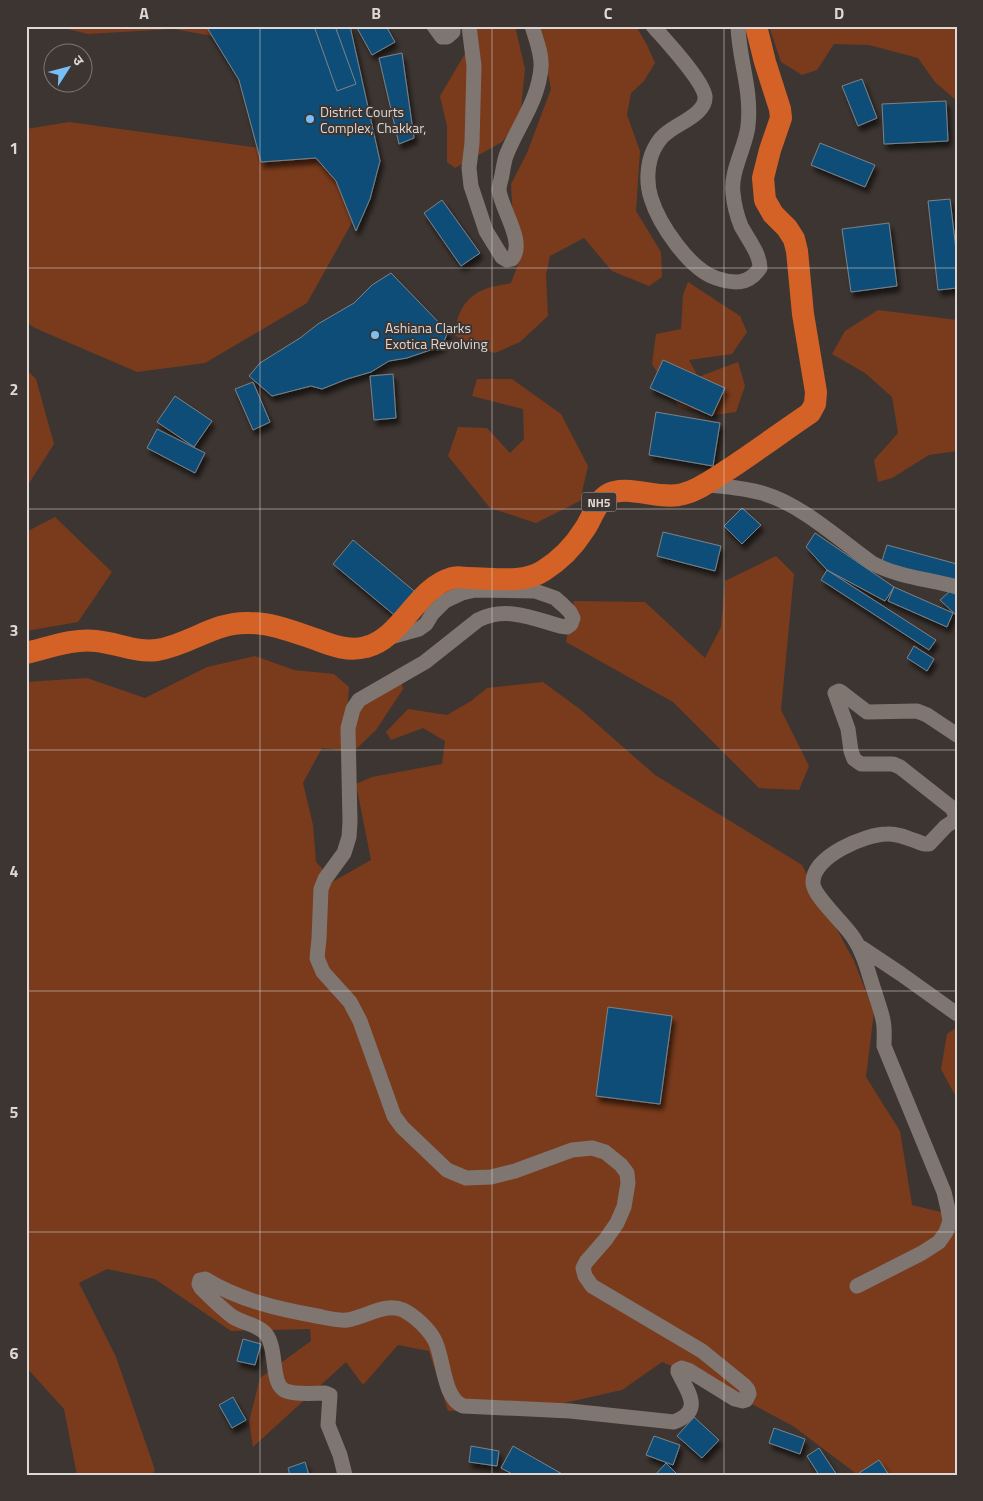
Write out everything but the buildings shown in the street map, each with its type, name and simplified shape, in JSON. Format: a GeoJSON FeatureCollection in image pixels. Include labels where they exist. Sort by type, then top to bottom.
{"type":"FeatureCollection","features":[{"type":"Feature","properties":{"kind":"highway","name":"NH5"},"geometry":{"type":"LineString","coordinates":[[26,653],[77,641],[96,640],[132,649],[154,650],[171,647],[226,624],[250,623],[274,626],[341,648],[366,647],[386,638],[412,608],[433,588],[453,577],[515,579],[532,576],[544,570],[573,546],[600,502],[609,494],[620,490],[671,496],[684,494],[753,454],[810,412],[815,404],[816,392],[803,314],[798,251],[794,239],[787,228],[773,214],[764,200],[763,178],[781,118],[756,26]]}},
{"type":"Feature","properties":{"kind":"street"},"geometry":{"type":"LineString","coordinates":[[434,26],[442,37],[447,37],[453,32],[453,26]]}},
{"type":"Feature","properties":{"kind":"street"},"geometry":{"type":"LineString","coordinates":[[469,26],[474,66],[472,143],[469,168],[471,186],[486,231],[502,257],[506,260],[512,260],[514,257],[516,239],[499,190],[506,157],[531,104],[539,81],[541,66],[540,50],[532,26]]}},
{"type":"Feature","properties":{"kind":"street"},"geometry":{"type":"LineString","coordinates":[[653,26],[696,79],[705,96],[701,109],[668,132],[653,151],[648,175],[650,196],[656,213],[684,254],[696,267],[710,276],[728,282],[740,282],[750,279],[760,268],[758,258],[740,225],[732,190],[748,128],[749,107],[738,26]]}},
{"type":"Feature","properties":{"kind":"street"},"geometry":{"type":"LineString","coordinates":[[704,484],[764,494],[784,501],[800,510],[883,569],[897,574],[957,587]]}},
{"type":"Feature","properties":{"kind":"street"},"geometry":{"type":"LineString","coordinates":[[345,1475],[340,1455],[328,1426],[330,1395],[283,1390],[276,1377],[274,1352],[268,1337],[264,1332],[232,1316],[201,1288],[199,1282],[202,1279],[246,1299],[299,1313],[340,1320],[348,1320],[391,1308],[401,1310],[429,1330],[436,1342],[452,1396],[463,1406],[570,1411],[674,1422],[689,1413],[693,1405],[692,1399],[678,1372],[682,1368],[735,1399],[746,1400],[749,1394],[744,1385],[702,1351],[592,1286],[585,1276],[583,1268],[586,1262],[606,1239],[617,1223],[624,1207],[628,1183],[627,1173],[621,1165],[605,1152],[592,1148],[572,1150],[515,1171],[491,1177],[466,1178],[447,1170],[402,1127],[394,1116],[360,1021],[350,1002],[319,965],[317,958],[321,889],[325,879],[344,853],[349,837],[348,728],[353,708],[359,700],[425,662],[478,620],[488,615],[500,612],[560,626],[571,624],[573,618],[570,612],[556,598],[535,591],[475,590],[462,593],[445,601],[432,614],[426,624],[419,629],[386,638]]}},
{"type":"Feature","properties":{"kind":"street"},"geometry":{"type":"LineString","coordinates":[[856,1286],[922,1253],[939,1242],[946,1232],[950,1221],[944,1192],[884,1046],[883,1021],[859,946],[847,928],[815,890],[813,880],[818,868],[830,856],[857,840],[878,834],[894,834],[929,844],[946,826],[954,821],[955,814],[952,808],[900,767],[893,764],[861,764],[854,759],[848,730],[835,693],[841,692],[867,712],[917,711],[957,735]]}},
{"type":"Feature","properties":{"kind":"street"},"geometry":{"type":"LineString","coordinates":[[859,946],[957,1014]]}},
{"type":"Feature","properties":{"kind":"shaded area"},"geometry":{"type":"Polygon","coordinates":[[[55,26],[238,26],[239,41],[174,29],[88,34],[55,26]]]}},
{"type":"Feature","properties":{"kind":"shaded area"},"geometry":{"type":"Polygon","coordinates":[[[464,26],[515,26],[525,69],[520,118],[502,142],[455,168],[447,162],[447,126],[440,96],[469,47],[464,26]]]}},
{"type":"Feature","properties":{"kind":"shaded area"},"geometry":{"type":"Polygon","coordinates":[[[539,26],[636,26],[647,45],[655,63],[644,81],[631,93],[627,115],[640,151],[636,211],[661,252],[662,277],[649,286],[612,271],[584,238],[550,256],[546,275],[548,316],[520,342],[495,353],[468,345],[455,335],[459,314],[466,302],[476,293],[511,283],[519,262],[513,222],[511,184],[527,153],[551,89],[539,26]]]}},
{"type":"Feature","properties":{"kind":"shaded area"},"geometry":{"type":"Polygon","coordinates":[[[769,26],[957,26],[957,101],[935,82],[918,58],[869,45],[834,44],[817,70],[802,75],[781,62],[769,26]]]}},
{"type":"Feature","properties":{"kind":"shaded area"},"geometry":{"type":"Polygon","coordinates":[[[69,122],[326,157],[354,219],[307,303],[205,363],[137,372],[35,328],[26,322],[26,129],[69,122]]]}},
{"type":"Feature","properties":{"kind":"shaded area"},"geometry":{"type":"Polygon","coordinates":[[[688,282],[740,316],[747,332],[732,354],[689,360],[698,377],[738,362],[745,386],[736,412],[714,415],[678,406],[652,364],[656,334],[681,329],[683,295],[688,282]]]}},
{"type":"Feature","properties":{"kind":"shaded area"},"geometry":{"type":"Polygon","coordinates":[[[878,310],[957,320],[957,451],[929,455],[892,478],[878,482],[874,460],[898,433],[892,397],[865,373],[832,354],[845,331],[878,310]]]}},
{"type":"Feature","properties":{"kind":"shaded area"},"geometry":{"type":"Polygon","coordinates":[[[26,369],[36,379],[54,444],[26,488],[26,369]]]}},
{"type":"Feature","properties":{"kind":"shaded area"},"geometry":{"type":"Polygon","coordinates":[[[477,379],[512,379],[561,414],[588,466],[580,501],[536,523],[490,508],[448,456],[458,427],[487,428],[510,453],[524,439],[523,409],[472,396],[477,379]]]}},
{"type":"Feature","properties":{"kind":"shaded area"},"geometry":{"type":"Polygon","coordinates":[[[55,517],[112,572],[78,622],[26,631],[26,532],[55,517]]]}},
{"type":"Feature","properties":{"kind":"shaded area"},"geometry":{"type":"Polygon","coordinates":[[[776,556],[794,574],[781,710],[809,766],[799,790],[759,788],[673,702],[566,642],[574,601],[645,602],[705,658],[721,627],[725,581],[776,556]]]}},
{"type":"Feature","properties":{"kind":"shaded area"},"geometry":{"type":"Polygon","coordinates":[[[255,656],[294,670],[334,674],[349,687],[347,718],[370,693],[401,680],[403,689],[376,730],[353,752],[322,748],[303,783],[313,825],[316,862],[334,881],[371,860],[356,784],[372,777],[442,764],[445,741],[423,728],[391,740],[386,732],[408,709],[447,715],[471,701],[487,688],[543,682],[581,710],[655,775],[802,865],[854,961],[874,1012],[866,1077],[900,1131],[912,1205],[957,1216],[957,1475],[858,1475],[793,1426],[724,1389],[662,1362],[622,1390],[564,1403],[448,1411],[429,1351],[398,1345],[363,1385],[346,1362],[253,1447],[249,1422],[260,1378],[311,1341],[310,1329],[231,1331],[155,1279],[107,1269],[79,1283],[116,1357],[155,1470],[152,1475],[77,1475],[64,1409],[26,1367],[26,682],[87,678],[145,698],[207,667],[255,656]]]}},
{"type":"Feature","properties":{"kind":"shaded area"},"geometry":{"type":"Polygon","coordinates":[[[957,1027],[957,1099],[941,1069],[947,1034],[957,1027]]]}},
{"type":"Feature","properties":{"kind":"place","name":"District Courts Complex, Chakkar,"},"geometry":{"type":"Point","coordinates":[310,119]}},
{"type":"Feature","properties":{"kind":"place","name":"Ashiana Clarks Exotica Revolving"},"geometry":{"type":"Point","coordinates":[375,335]}}]}
